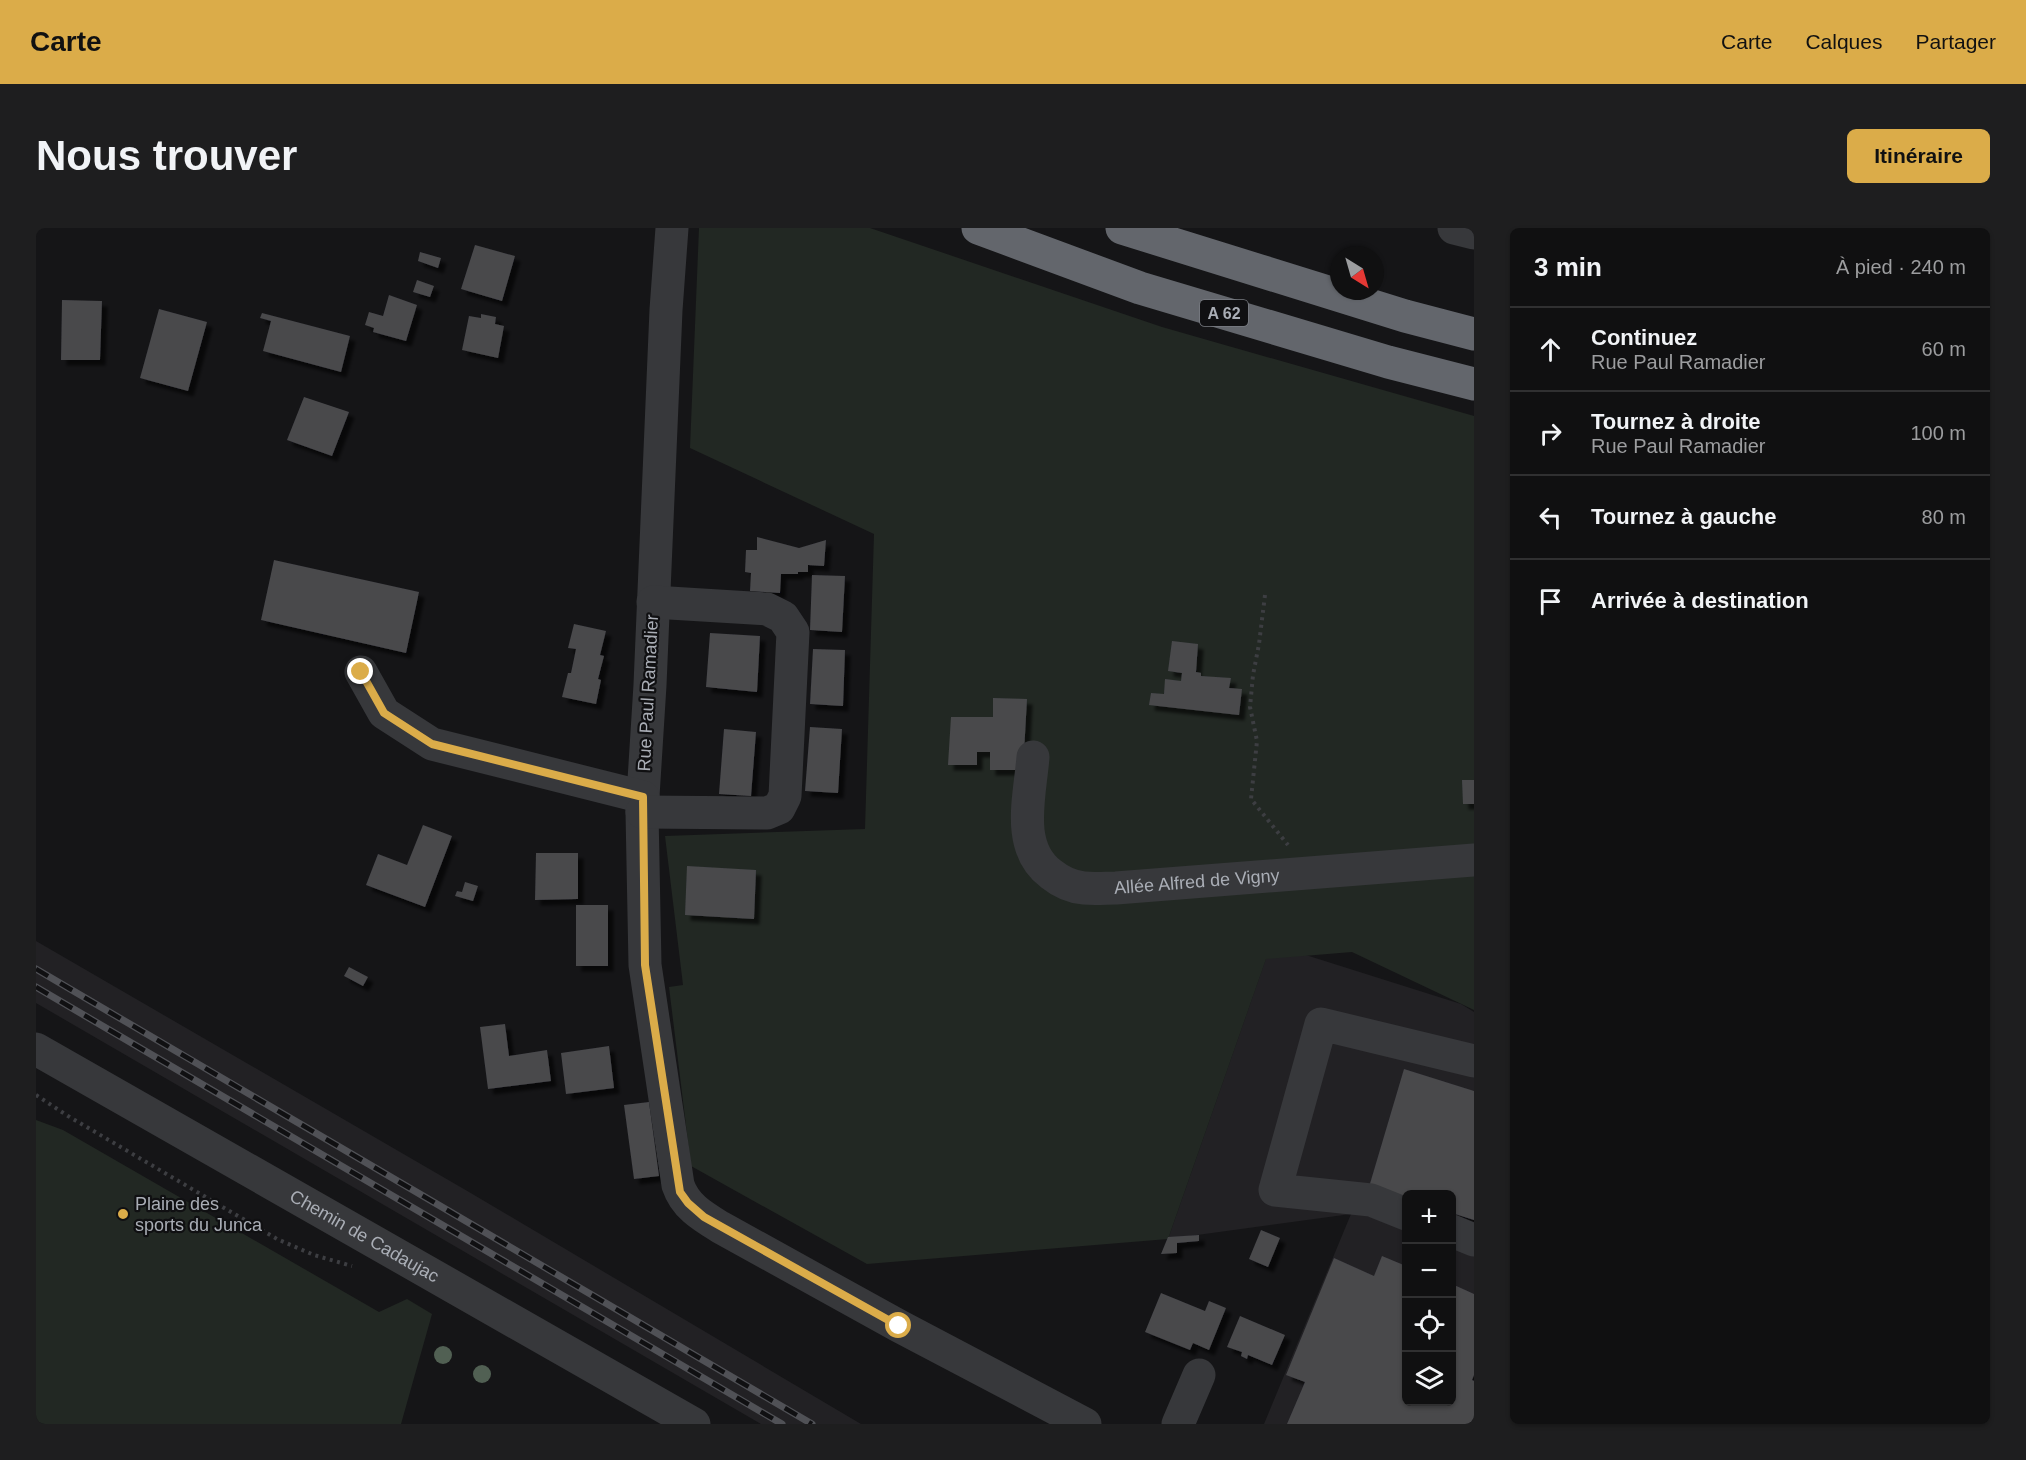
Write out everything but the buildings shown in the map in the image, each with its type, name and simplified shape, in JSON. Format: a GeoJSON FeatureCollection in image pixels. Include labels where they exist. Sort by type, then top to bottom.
{"type":"FeatureCollection","features":[{"type":"Feature","properties":{"kind":"highway","name":"A 62"},"geometry":{"type":"LineString","coordinates":[[978,228],[1140,288],[1388,362],[1474,384]]}},
{"type":"Feature","properties":{"kind":"highway"},"geometry":{"type":"LineString","coordinates":[[1122,228],[1405,316],[1474,334]]}},
{"type":"Feature","properties":{"kind":"street","name":"Rue Paul Ramadier"},"geometry":{"type":"LineString","coordinates":[[672,228],[642,804],[645,965],[678,1185],[683,1197],[695,1211],[720,1227],[899,1326],[1084,1424]]}},
{"type":"Feature","properties":{"kind":"street"},"geometry":{"type":"LineString","coordinates":[[1454,228],[1474,233]]}},
{"type":"Feature","properties":{"kind":"street"},"geometry":{"type":"LineString","coordinates":[[361,672],[384,713],[432,744],[642,804],[767,813],[778,808],[785,796],[793,632],[783,617],[767,609],[653,602]]}},
{"type":"Feature","properties":{"kind":"street","name":"Allée Alfred de Vigny"},"geometry":{"type":"LineString","coordinates":[[1033,757],[1027,832],[1030,848],[1040,866],[1062,883],[1083,888],[1116,888],[1474,860]]}},
{"type":"Feature","properties":{"kind":"street"},"geometry":{"type":"LineString","coordinates":[[1402,1212],[1371,1200],[1275,1190],[1321,1024],[1474,1061]]}},
{"type":"Feature","properties":{"kind":"street","name":"Chemin de Cadaujac"},"geometry":{"type":"LineString","coordinates":[[40,1057],[694,1424]]}},
{"type":"Feature","properties":{"kind":"street"},"geometry":{"type":"LineString","coordinates":[[1456,1233],[1474,1240]]}},
{"type":"Feature","properties":{"kind":"street"},"geometry":{"type":"LineString","coordinates":[[1178,1424],[1199,1375]]}},
{"type":"Feature","properties":{"kind":"path"},"geometry":{"type":"LineString","coordinates":[[1265,595],[1250,707],[1257,741],[1251,799],[1309,872]]}},
{"type":"Feature","properties":{"kind":"shaded area"},"geometry":{"type":"Polygon","coordinates":[[[699,228],[870,228],[1162,327],[1474,416],[1474,1010],[1352,952],[1266,959],[1168,1239],[867,1264],[691,1166],[669,987],[683,985],[665,836],[865,829],[874,534],[690,448],[699,228]]]}},
{"type":"Feature","properties":{"kind":"shaded area"},"geometry":{"type":"Polygon","coordinates":[[[36,941],[469,1192],[861,1424],[761,1424],[36,1003],[36,941]]]}},
{"type":"Feature","properties":{"kind":"shaded area"},"geometry":{"type":"Polygon","coordinates":[[[1271,944],[1461,1004],[1474,1012],[1474,1424],[1264,1424],[1351,1214],[1168,1239],[1271,944]]]}},
{"type":"Feature","properties":{"kind":"shaded area","name":"Plaine des sports du Junca"},"geometry":{"type":"Polygon","coordinates":[[[36,1120],[63,1130],[379,1312],[407,1299],[432,1314],[401,1424],[36,1424],[36,1120]]]}},
{"type":"Feature","properties":{"kind":"railway"},"geometry":{"type":"LineString","coordinates":[[36,969],[812,1424]]}},
{"type":"Feature","properties":{"kind":"railway"},"geometry":{"type":"LineString","coordinates":[[36,987],[782,1424]]}},
{"type":"Feature","properties":{"kind":"place","name":"Plaine des sports du Junca"},"geometry":{"type":"Point","coordinates":[123,1214]}},
{"type":"Feature","properties":{"kind":"route"},"geometry":{"type":"LineString","coordinates":[[361,672],[384,713],[432,744],[643,797],[645,965],[680,1192],[695,1211],[720,1227],[899,1326]]}}]}
